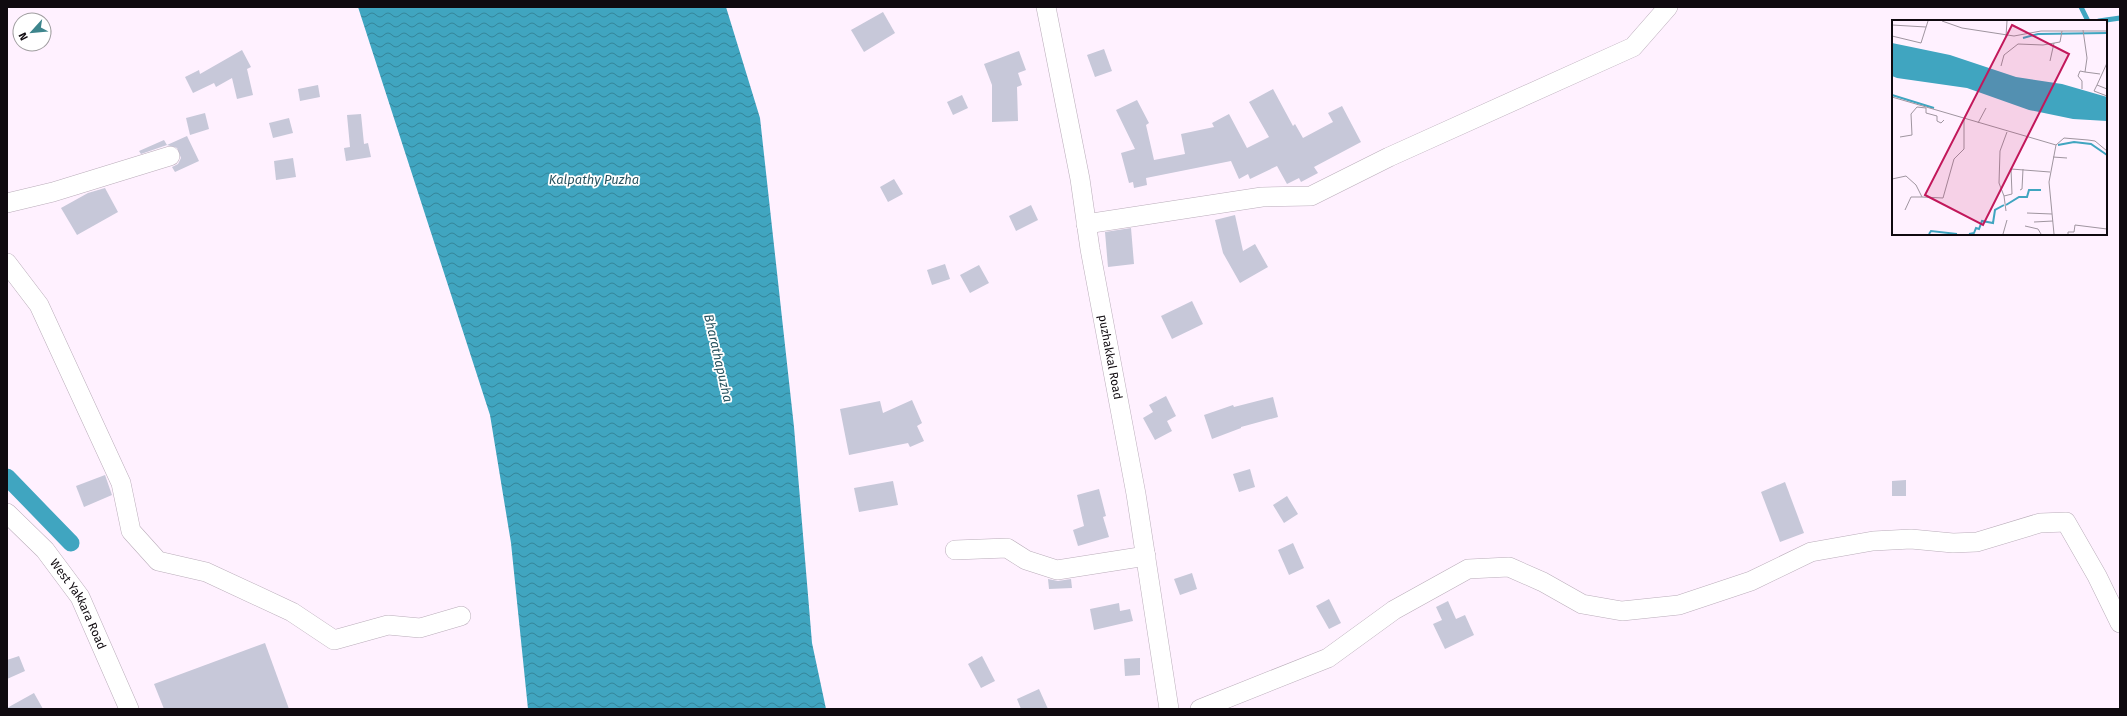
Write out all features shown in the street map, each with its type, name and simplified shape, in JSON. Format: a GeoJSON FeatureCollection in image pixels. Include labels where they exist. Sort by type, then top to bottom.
{"type":"FeatureCollection","features":[{"type":"Feature","properties":{"kind":"street","name":"puzhakkal Road"},"geometry":{"type":"LineString","coordinates":[[1046,7],[1080,179],[1086,224],[1145,556],[1169,709]]}},
{"type":"Feature","properties":{"kind":"street"},"geometry":{"type":"LineString","coordinates":[[1086,224],[1262,198],[1311,196],[1388,157],[1633,47],[1668,7]]}},
{"type":"Feature","properties":{"kind":"street"},"geometry":{"type":"LineString","coordinates":[[7,203],[53,192],[170,156]]}},
{"type":"Feature","properties":{"kind":"street"},"geometry":{"type":"LineString","coordinates":[[7,263],[39,305],[46,319],[121,483],[131,532],[158,561],[206,572],[292,612],[334,640],[388,625],[420,628],[461,616]]}},
{"type":"Feature","properties":{"kind":"street","name":"West Yakkara Road"},"geometry":{"type":"LineString","coordinates":[[7,513],[45,550],[80,597],[129,709]]}},
{"type":"Feature","properties":{"kind":"street"},"geometry":{"type":"LineString","coordinates":[[1200,709],[1328,658],[1394,610],[1468,569],[1510,568],[1543,582],[1582,604],[1622,611],[1679,605],[1751,580],[1810,552],[1873,541],[1911,539],[1953,543],[1977,542],[2040,523],[2066,522],[2097,576],[2120,623]]}},
{"type":"Feature","properties":{"kind":"street"},"geometry":{"type":"LineString","coordinates":[[955,550],[1007,548],[1026,560],[1057,570],[1145,556]]}},
{"type":"Feature","properties":{"kind":"water","name":"Kalpathy Puzha"},"geometry":{"type":"Polygon","coordinates":[[[358,7],[726,7],[760,118],[794,427],[812,643],[826,709],[528,709],[511,543],[490,415],[358,7]]]}},
{"type":"Feature","properties":{"kind":"building"},"geometry":{"type":"Polygon","coordinates":[[[883,12],[895,33],[864,52],[851,30],[883,12]]]}},
{"type":"Feature","properties":{"kind":"building"},"geometry":{"type":"Polygon","coordinates":[[[1104,49],[1112,71],[1095,77],[1087,55],[1104,49]]]}},
{"type":"Feature","properties":{"kind":"building"},"geometry":{"type":"Polygon","coordinates":[[[242,50],[251,67],[247,69],[253,95],[237,99],[232,78],[216,87],[214,83],[193,93],[185,77],[199,70],[200,74],[242,50]]]}},
{"type":"Feature","properties":{"kind":"building"},"geometry":{"type":"Polygon","coordinates":[[[1019,51],[1026,70],[1018,73],[1022,85],[1017,87],[1018,121],[992,122],[992,85],[984,64],[1019,51]]]}},
{"type":"Feature","properties":{"kind":"building"},"geometry":{"type":"Polygon","coordinates":[[[318,85],[320,97],[300,101],[298,89],[318,85]]]}},
{"type":"Feature","properties":{"kind":"building"},"geometry":{"type":"Polygon","coordinates":[[[1273,89],[1293,126],[1295,124],[1303,138],[1333,122],[1328,113],[1342,106],[1361,142],[1314,167],[1318,173],[1301,182],[1299,178],[1287,184],[1277,166],[1250,179],[1248,174],[1239,179],[1231,161],[1146,178],[1147,185],[1134,188],[1133,182],[1129,183],[1121,153],[1135,149],[1116,110],[1137,100],[1149,123],[1146,125],[1154,160],[1185,154],[1181,134],[1214,127],[1212,123],[1229,114],[1247,148],[1269,137],[1249,102],[1273,89]]]}},
{"type":"Feature","properties":{"kind":"building"},"geometry":{"type":"Polygon","coordinates":[[[962,95],[968,108],[953,115],[947,102],[962,95]]]}},
{"type":"Feature","properties":{"kind":"building"},"geometry":{"type":"Polygon","coordinates":[[[205,113],[209,129],[190,135],[186,118],[205,113]]]}},
{"type":"Feature","properties":{"kind":"building"},"geometry":{"type":"Polygon","coordinates":[[[361,114],[364,144],[368,143],[371,157],[346,161],[344,148],[350,147],[347,115],[361,114]]]}},
{"type":"Feature","properties":{"kind":"building"},"geometry":{"type":"Polygon","coordinates":[[[289,118],[293,133],[273,138],[269,123],[289,118]]]}},
{"type":"Feature","properties":{"kind":"building"},"geometry":{"type":"Polygon","coordinates":[[[187,136],[199,161],[175,172],[172,167],[178,164],[181,158],[177,148],[167,145],[187,136]]]}},
{"type":"Feature","properties":{"kind":"building"},"geometry":{"type":"Polygon","coordinates":[[[164,140],[167,145],[141,154],[139,151],[164,140]]]}},
{"type":"Feature","properties":{"kind":"building"},"geometry":{"type":"Polygon","coordinates":[[[293,158],[296,177],[276,180],[274,161],[293,158]]]}},
{"type":"Feature","properties":{"kind":"building"},"geometry":{"type":"Polygon","coordinates":[[[894,179],[903,194],[888,202],[880,187],[894,179]]]}},
{"type":"Feature","properties":{"kind":"building"},"geometry":{"type":"Polygon","coordinates":[[[105,188],[118,212],[77,235],[61,208],[88,193],[105,188]]]}},
{"type":"Feature","properties":{"kind":"building"},"geometry":{"type":"Polygon","coordinates":[[[1031,205],[1038,220],[1016,231],[1009,216],[1031,205]]]}},
{"type":"Feature","properties":{"kind":"building"},"geometry":{"type":"Polygon","coordinates":[[[1235,215],[1243,251],[1255,244],[1268,267],[1240,283],[1223,253],[1215,220],[1235,215]]]}},
{"type":"Feature","properties":{"kind":"building"},"geometry":{"type":"Polygon","coordinates":[[[1131,228],[1134,264],[1108,267],[1105,232],[1131,228]]]}},
{"type":"Feature","properties":{"kind":"building"},"geometry":{"type":"Polygon","coordinates":[[[945,264],[950,279],[932,285],[927,270],[945,264]]]}},
{"type":"Feature","properties":{"kind":"building"},"geometry":{"type":"Polygon","coordinates":[[[979,265],[989,283],[970,293],[960,275],[979,265]]]}},
{"type":"Feature","properties":{"kind":"building"},"geometry":{"type":"Polygon","coordinates":[[[1192,301],[1203,324],[1172,339],[1161,316],[1192,301]]]}},
{"type":"Feature","properties":{"kind":"building"},"geometry":{"type":"Polygon","coordinates":[[[1166,396],[1176,416],[1167,421],[1172,431],[1155,440],[1143,418],[1153,412],[1149,405],[1166,396]]]}},
{"type":"Feature","properties":{"kind":"building"},"geometry":{"type":"Polygon","coordinates":[[[1273,397],[1278,417],[1241,427],[1212,439],[1204,415],[1233,405],[1234,407],[1273,397]]]}},
{"type":"Feature","properties":{"kind":"building"},"geometry":{"type":"Polygon","coordinates":[[[912,400],[922,423],[917,426],[924,441],[910,447],[908,443],[849,455],[840,409],[880,401],[883,413],[912,400]]]}},
{"type":"Feature","properties":{"kind":"building"},"geometry":{"type":"Polygon","coordinates":[[[1250,469],[1255,487],[1239,492],[1233,474],[1250,469]]]}},
{"type":"Feature","properties":{"kind":"building"},"geometry":{"type":"Polygon","coordinates":[[[105,475],[112,495],[84,507],[76,486],[105,475]]]}},
{"type":"Feature","properties":{"kind":"building"},"geometry":{"type":"Polygon","coordinates":[[[1906,480],[1906,496],[1892,496],[1892,481],[1906,480]]]}},
{"type":"Feature","properties":{"kind":"building"},"geometry":{"type":"Polygon","coordinates":[[[893,481],[898,505],[859,512],[854,488],[893,481]]]}},
{"type":"Feature","properties":{"kind":"building"},"geometry":{"type":"Polygon","coordinates":[[[1785,482],[1804,533],[1780,542],[1761,492],[1785,482]]]}},
{"type":"Feature","properties":{"kind":"building"},"geometry":{"type":"Polygon","coordinates":[[[1099,489],[1106,516],[1103,517],[1109,537],[1078,546],[1073,530],[1084,526],[1077,495],[1099,489]]]}},
{"type":"Feature","properties":{"kind":"building"},"geometry":{"type":"Polygon","coordinates":[[[1287,496],[1298,514],[1284,523],[1273,505],[1287,496]]]}},
{"type":"Feature","properties":{"kind":"building"},"geometry":{"type":"Polygon","coordinates":[[[1293,543],[1304,568],[1289,575],[1278,550],[1293,543]]]}},
{"type":"Feature","properties":{"kind":"building"},"geometry":{"type":"Polygon","coordinates":[[[1192,573],[1197,589],[1180,595],[1174,579],[1192,573]]]}},
{"type":"Feature","properties":{"kind":"building"},"geometry":{"type":"Polygon","coordinates":[[[1048,579],[1058,581],[1071,579],[1072,588],[1049,589],[1048,579]]]}},
{"type":"Feature","properties":{"kind":"building"},"geometry":{"type":"Polygon","coordinates":[[[1329,599],[1341,623],[1329,629],[1316,606],[1329,599]]]}},
{"type":"Feature","properties":{"kind":"building"},"geometry":{"type":"Polygon","coordinates":[[[1448,601],[1456,619],[1465,615],[1474,635],[1445,649],[1433,624],[1442,620],[1436,607],[1448,601]]]}},
{"type":"Feature","properties":{"kind":"building"},"geometry":{"type":"Polygon","coordinates":[[[1119,603],[1120,611],[1130,609],[1133,621],[1094,630],[1090,609],[1119,603]]]}},
{"type":"Feature","properties":{"kind":"building"},"geometry":{"type":"Polygon","coordinates":[[[265,643],[289,709],[164,709],[154,684],[265,643]]]}},
{"type":"Feature","properties":{"kind":"building"},"geometry":{"type":"Polygon","coordinates":[[[19,656],[25,671],[7,679],[7,660],[19,656]]]}},
{"type":"Feature","properties":{"kind":"building"},"geometry":{"type":"Polygon","coordinates":[[[982,656],[995,681],[981,688],[968,664],[982,656]]]}},
{"type":"Feature","properties":{"kind":"building"},"geometry":{"type":"Polygon","coordinates":[[[1140,658],[1140,675],[1125,676],[1124,659],[1140,658]]]}},
{"type":"Feature","properties":{"kind":"building"},"geometry":{"type":"Polygon","coordinates":[[[1039,689],[1048,709],[1021,709],[1017,699],[1039,689]]]}},
{"type":"Feature","properties":{"kind":"building"},"geometry":{"type":"Polygon","coordinates":[[[34,693],[43,709],[7,709],[7,708],[34,693]]]}},
{"type":"Feature","properties":{"kind":"waterway"},"geometry":{"type":"LineString","coordinates":[[2081,7],[2088,20]]}},
{"type":"Feature","properties":{"kind":"waterway"},"geometry":{"type":"LineString","coordinates":[[2106,20],[2120,18]]}},
{"type":"Feature","properties":{"kind":"waterway"},"geometry":{"type":"LineString","coordinates":[[7,477],[71,543]]}},
{"type":"Feature","properties":{"kind":"water label","name":"Bharathapuzha"},"geometry":{"type":"Point","coordinates":[719,358]}}]}
